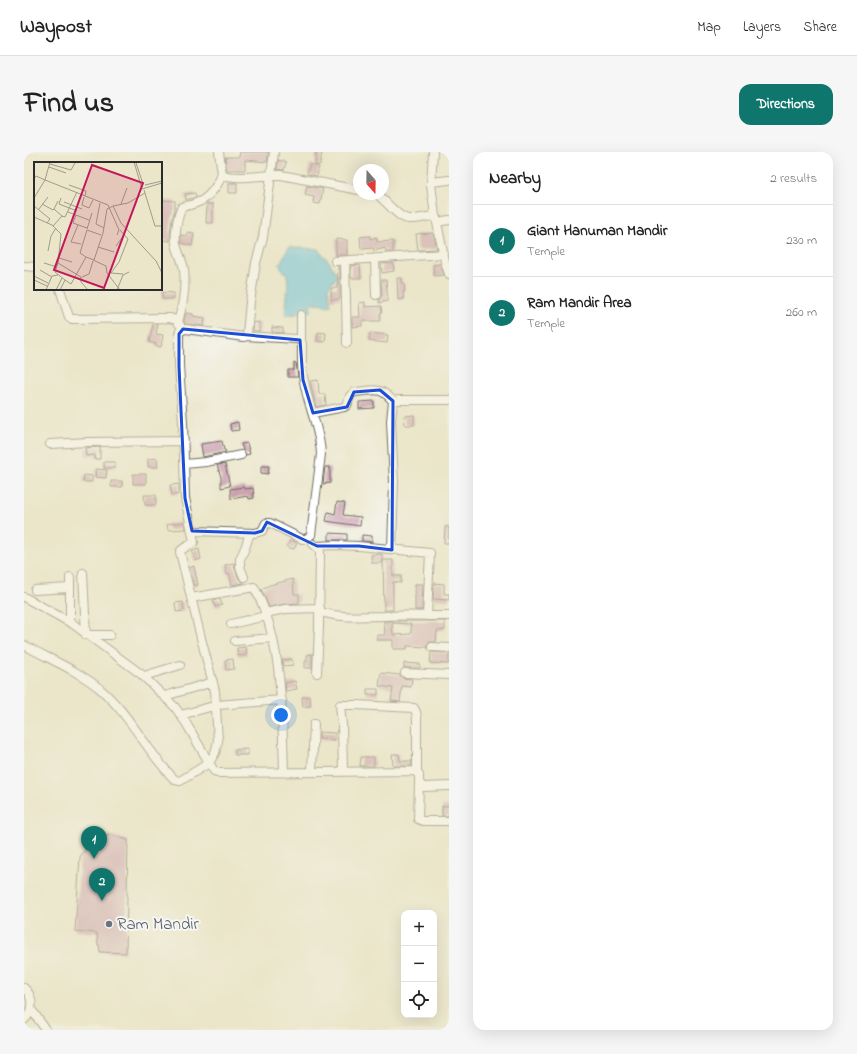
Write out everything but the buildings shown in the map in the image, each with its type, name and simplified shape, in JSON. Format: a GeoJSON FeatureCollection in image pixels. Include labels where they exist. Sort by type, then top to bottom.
{"type":"FeatureCollection","features":[{"type":"Feature","properties":{"kind":"street"},"geometry":{"type":"LineString","coordinates":[[178,322],[185,292],[185,272],[183,261],[176,244],[179,214],[182,208],[200,202],[209,194],[220,180],[222,174],[219,152]]}},
{"type":"Feature","properties":{"kind":"street"},"geometry":{"type":"LineString","coordinates":[[246,336],[248,331],[252,285],[263,237],[274,152]]}},
{"type":"Feature","properties":{"kind":"street"},"geometry":{"type":"LineString","coordinates":[[433,152],[431,182],[436,219],[449,274]]}},
{"type":"Feature","properties":{"kind":"street"},"geometry":{"type":"LineString","coordinates":[[222,174],[230,177],[272,174],[353,189]]}},
{"type":"Feature","properties":{"kind":"street"},"geometry":{"type":"LineString","coordinates":[[431,182],[449,180]]}},
{"type":"Feature","properties":{"kind":"street"},"geometry":{"type":"LineString","coordinates":[[383,200],[405,219],[449,220]]}},
{"type":"Feature","properties":{"kind":"street"},"geometry":{"type":"LineString","coordinates":[[335,261],[444,254]]}},
{"type":"Feature","properties":{"kind":"street"},"geometry":{"type":"LineString","coordinates":[[375,259],[376,295]]}},
{"type":"Feature","properties":{"kind":"street"},"geometry":{"type":"LineString","coordinates":[[345,261],[347,343]]}},
{"type":"Feature","properties":{"kind":"street"},"geometry":{"type":"LineString","coordinates":[[24,266],[34,268]]}},
{"type":"Feature","properties":{"kind":"street"},"geometry":{"type":"LineString","coordinates":[[60,290],[69,317],[72,319],[170,318],[178,322],[182,330]]}},
{"type":"Feature","properties":{"kind":"street"},"geometry":{"type":"LineString","coordinates":[[301,315],[304,380],[320,440],[321,454],[311,535],[306,539]]}},
{"type":"Feature","properties":{"kind":"street"},"geometry":{"type":"LineString","coordinates":[[182,330],[186,329],[244,337],[297,339],[301,341]]}},
{"type":"Feature","properties":{"kind":"street"},"geometry":{"type":"LineString","coordinates":[[24,646],[80,675],[99,688],[129,720],[161,763],[178,782],[208,764],[215,753],[218,741],[216,691],[180,552],[194,542],[185,498],[184,441],[179,366],[179,334],[182,330]]}},
{"type":"Feature","properties":{"kind":"street"},"geometry":{"type":"LineString","coordinates":[[313,413],[344,407],[347,405],[350,396],[354,392],[380,390],[386,393],[393,401],[391,421],[394,482],[392,550]]}},
{"type":"Feature","properties":{"kind":"street"},"geometry":{"type":"LineString","coordinates":[[393,401],[449,400]]}},
{"type":"Feature","properties":{"kind":"street"},"geometry":{"type":"LineString","coordinates":[[50,444],[184,441]]}},
{"type":"Feature","properties":{"kind":"street"},"geometry":{"type":"LineString","coordinates":[[184,464],[211,461],[240,455]]}},
{"type":"Feature","properties":{"kind":"street"},"geometry":{"type":"LineString","coordinates":[[192,531],[259,533],[266,523],[270,523],[302,539],[306,539],[317,546],[320,552],[320,610],[317,673]]}},
{"type":"Feature","properties":{"kind":"street"},"geometry":{"type":"LineString","coordinates":[[244,577],[240,567],[240,559],[250,533]]}},
{"type":"Feature","properties":{"kind":"street"},"geometry":{"type":"LineString","coordinates":[[317,546],[359,546],[430,553],[427,616]]}},
{"type":"Feature","properties":{"kind":"street"},"geometry":{"type":"LineString","coordinates":[[83,573],[86,635]]}},
{"type":"Feature","properties":{"kind":"street"},"geometry":{"type":"LineString","coordinates":[[70,577],[70,620],[72,624]]}},
{"type":"Feature","properties":{"kind":"street"},"geometry":{"type":"LineString","coordinates":[[191,598],[254,587],[261,599],[273,638],[282,700],[284,772]]}},
{"type":"Feature","properties":{"kind":"street"},"geometry":{"type":"LineString","coordinates":[[35,590],[70,588]]}},
{"type":"Feature","properties":{"kind":"street"},"geometry":{"type":"LineString","coordinates":[[24,597],[72,624],[144,676],[165,696],[181,715],[208,764],[214,771],[220,773],[312,771],[417,772]]}},
{"type":"Feature","properties":{"kind":"street"},"geometry":{"type":"LineString","coordinates":[[231,624],[285,609],[320,610],[335,617],[347,618],[383,616],[449,616]]}},
{"type":"Feature","properties":{"kind":"street"},"geometry":{"type":"LineString","coordinates":[[86,635],[110,635]]}},
{"type":"Feature","properties":{"kind":"street"},"geometry":{"type":"LineString","coordinates":[[235,641],[273,638]]}},
{"type":"Feature","properties":{"kind":"street"},"geometry":{"type":"LineString","coordinates":[[432,648],[449,648]]}},
{"type":"Feature","properties":{"kind":"street"},"geometry":{"type":"LineString","coordinates":[[144,676],[180,665]]}},
{"type":"Feature","properties":{"kind":"street"},"geometry":{"type":"LineString","coordinates":[[405,673],[449,675]]}},
{"type":"Feature","properties":{"kind":"street"},"geometry":{"type":"LineString","coordinates":[[165,696],[213,682]]}},
{"type":"Feature","properties":{"kind":"street"},"geometry":{"type":"LineString","coordinates":[[181,715],[217,705],[282,700]]}},
{"type":"Feature","properties":{"kind":"street"},"geometry":{"type":"LineString","coordinates":[[344,771],[340,705],[414,708],[417,718],[417,772],[419,782],[418,819],[423,821],[449,821]]}},
{"type":"Feature","properties":{"kind":"street"},"geometry":{"type":"LineString","coordinates":[[312,771],[314,724]]}},
{"type":"Feature","properties":{"kind":"street"},"geometry":{"type":"LineString","coordinates":[[419,782],[424,786],[449,786]]}},
{"type":"Feature","properties":{"kind":"street"},"geometry":{"type":"LineString","coordinates":[[24,988],[31,999],[31,1009],[24,1020]]}},
{"type":"Feature","properties":{"kind":"street"},"geometry":{"type":"LineString","coordinates":[[31,1009],[46,1030]]}},
{"type":"Feature","properties":{"kind":"highlighted area"},"geometry":{"type":"Polygon","coordinates":[[[183,329],[300,340],[303,380],[313,413],[347,407],[354,392],[380,390],[393,401],[392,550],[359,546],[317,546],[267,522],[262,531],[255,533],[192,531],[185,498],[179,366],[179,334],[183,329]]]}},
{"type":"Feature","properties":{"kind":"water"},"geometry":{"type":"Polygon","coordinates":[[[289,247],[318,249],[328,260],[338,276],[328,288],[331,305],[327,306],[320,303],[310,304],[311,311],[285,316],[288,284],[287,275],[279,265],[289,247]]]}},
{"type":"Feature","properties":{"kind":"place","name":"Giant Hanuman Mandir"},"geometry":{"type":"Point","coordinates":[94,859]}},
{"type":"Feature","properties":{"kind":"place","name":"Ram Mandir Area"},"geometry":{"type":"Point","coordinates":[102,901]}},
{"type":"Feature","properties":{"kind":"place","name":"Ram Mandir"},"geometry":{"type":"Point","coordinates":[109,924]}}]}
